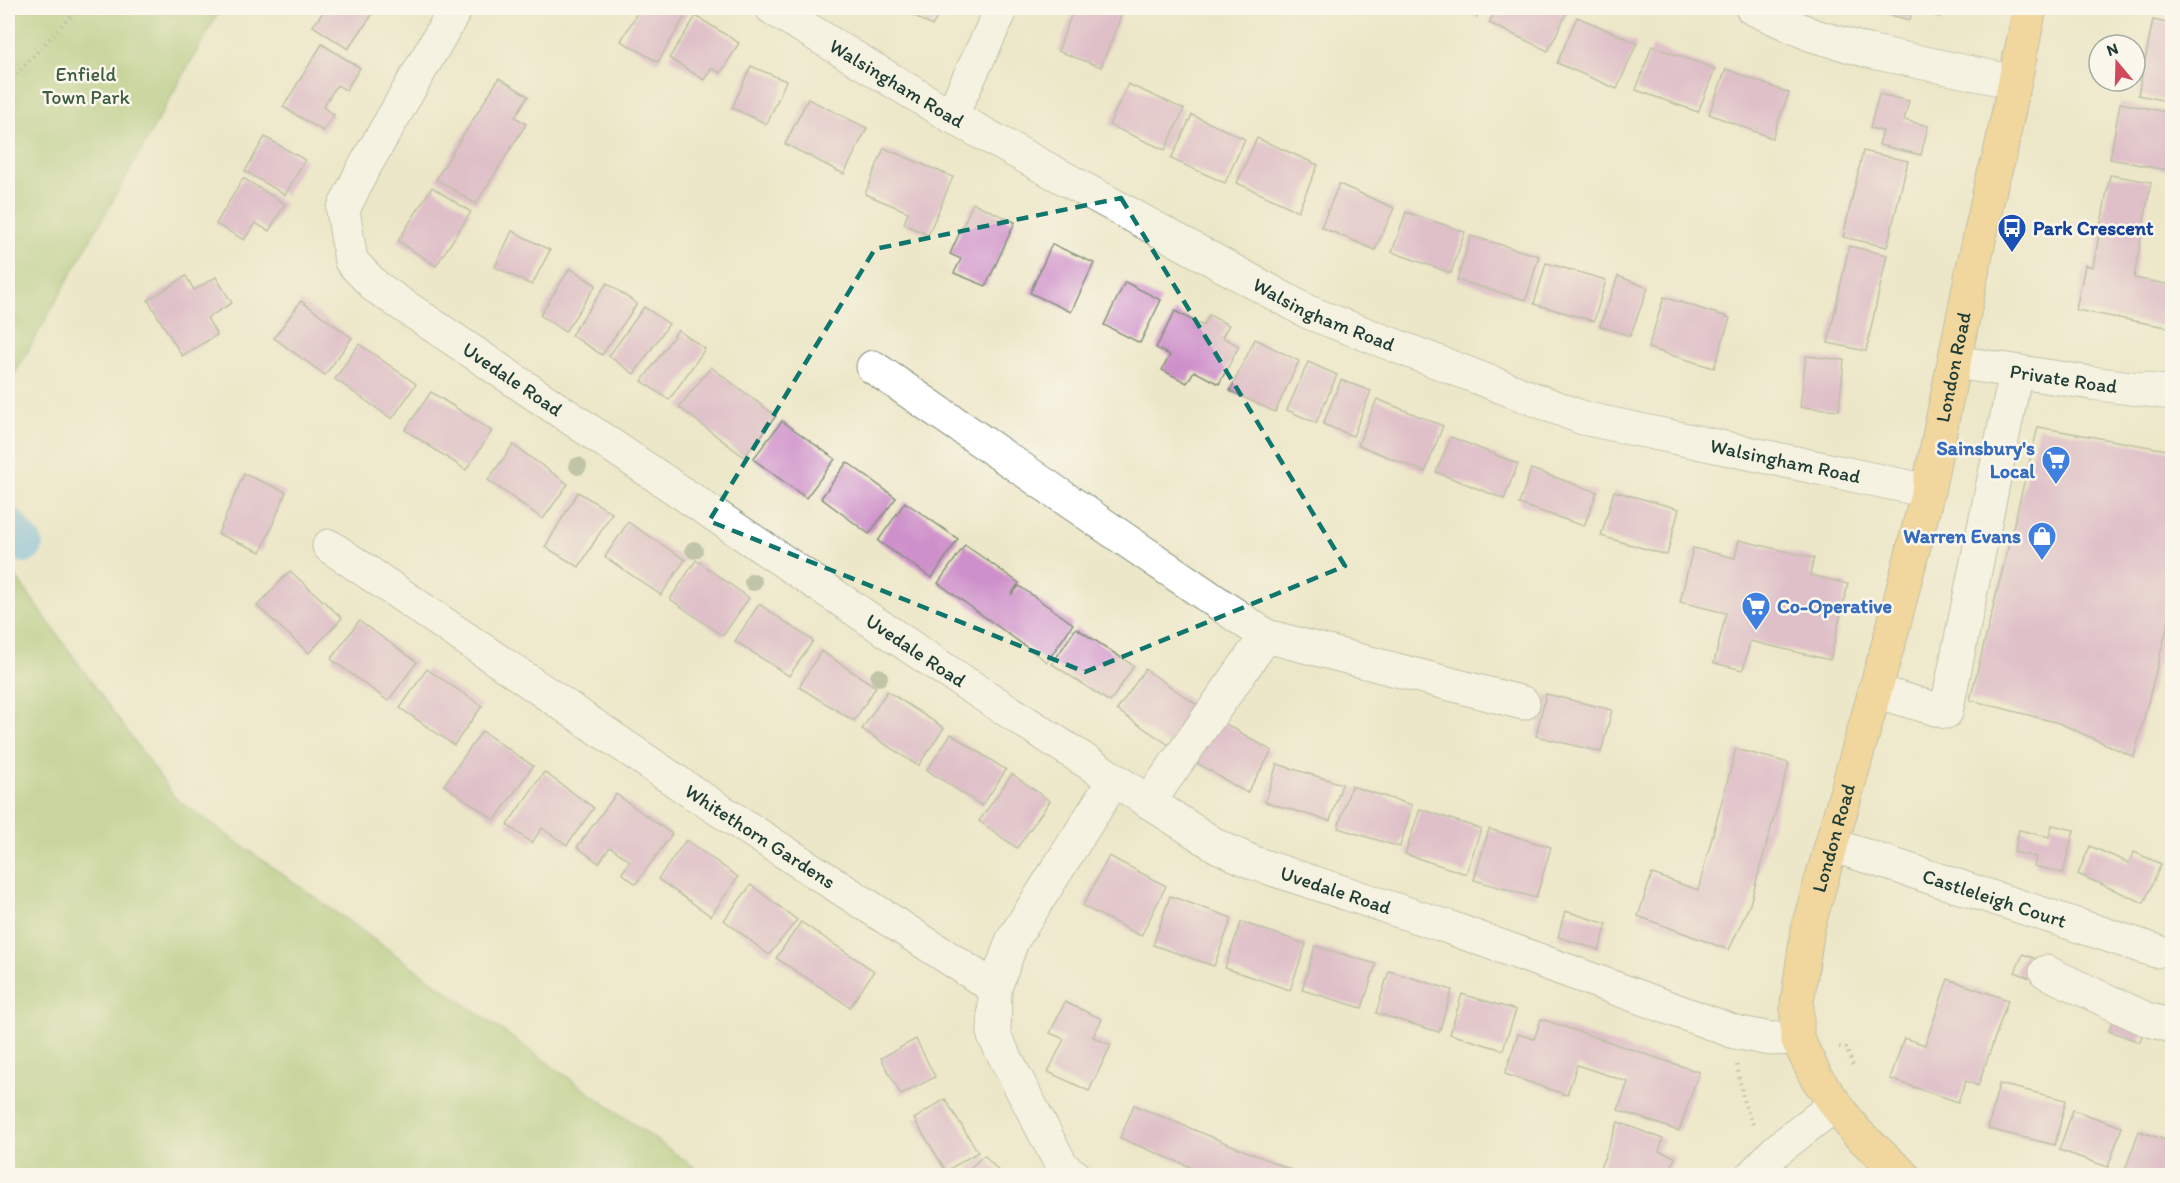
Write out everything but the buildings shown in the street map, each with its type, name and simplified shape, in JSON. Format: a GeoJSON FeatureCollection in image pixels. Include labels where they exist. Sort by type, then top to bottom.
{"type":"FeatureCollection","features":[{"type":"Feature","properties":{"kind":"main road","name":"London Road"},"geometry":{"type":"LineString","coordinates":[[1797,1038],[1797,1003],[1808,927],[1928,491],[2030,8]]}},
{"type":"Feature","properties":{"kind":"main road"},"geometry":{"type":"LineString","coordinates":[[1797,1038],[1816,1077],[1856,1132],[1904,1176]]}},
{"type":"Feature","properties":{"kind":"street","name":"Uvedale Road"},"geometry":{"type":"LineString","coordinates":[[456,8],[362,171],[343,210],[351,261],[376,287],[932,661],[1217,846],[1254,863],[1448,927],[1735,1032],[1770,1040],[1797,1038]]}},
{"type":"Feature","properties":{"kind":"street","name":"Walsingham Road"},"geometry":{"type":"LineString","coordinates":[[772,8],[951,116],[1308,312],[1583,418],[1928,491]]}},
{"type":"Feature","properties":{"kind":"street"},"geometry":{"type":"LineString","coordinates":[[951,116],[1002,8]]}},
{"type":"Feature","properties":{"kind":"street"},"geometry":{"type":"LineString","coordinates":[[1752,8],[1812,35],[1868,51],[2014,82]]}},
{"type":"Feature","properties":{"kind":"street","name":"Private Road"},"geometry":{"type":"LineString","coordinates":[[1955,362],[2172,393]]}},
{"type":"Feature","properties":{"kind":"street"},"geometry":{"type":"LineString","coordinates":[[873,367],[1266,636],[1523,703]]}},
{"type":"Feature","properties":{"kind":"street"},"geometry":{"type":"LineString","coordinates":[[1874,691],[1946,712],[2016,372]]}},
{"type":"Feature","properties":{"kind":"street","name":"Whitethorn Gardens"},"geometry":{"type":"LineString","coordinates":[[329,546],[698,796],[995,988]]}},
{"type":"Feature","properties":{"kind":"street"},"geometry":{"type":"LineString","coordinates":[[1149,802],[1266,636]]}},
{"type":"Feature","properties":{"kind":"street"},"geometry":{"type":"LineString","coordinates":[[1075,1176],[1063,1168],[994,1036],[995,988],[1012,941],[1114,780]]}},
{"type":"Feature","properties":{"kind":"street","name":"Castleleigh Court"},"geometry":{"type":"LineString","coordinates":[[1832,845],[2156,951]]}},
{"type":"Feature","properties":{"kind":"street"},"geometry":{"type":"LineString","coordinates":[[2046,972],[2146,1018],[2162,1031]]}},
{"type":"Feature","properties":{"kind":"street"},"geometry":{"type":"LineString","coordinates":[[1752,1176],[1777,1150],[1836,1104]]}},
{"type":"Feature","properties":{"kind":"path"},"geometry":{"type":"LineString","coordinates":[[8,83],[68,19],[82,8]]}},
{"type":"Feature","properties":{"kind":"path"},"geometry":{"type":"LineString","coordinates":[[1739,1055],[1738,1077],[1750,1120],[1757,1133]]}},
{"type":"Feature","properties":{"kind":"highlighted area"},"geometry":{"type":"Polygon","coordinates":[[[1121,198],[1345,566],[1085,672],[709,521],[875,249],[1121,198]]]}},
{"type":"Feature","properties":{"kind":"green space","name":"Enfield Town Park"},"geometry":{"type":"Polygon","coordinates":[[[8,8],[221,8],[8,386],[8,8]]]}},
{"type":"Feature","properties":{"kind":"green space"},"geometry":{"type":"Polygon","coordinates":[[[8,566],[175,798],[705,1175],[8,1175],[8,566]]]}},
{"type":"Feature","properties":{"kind":"waterway"},"geometry":{"type":"LineString","coordinates":[[8,525],[25,545]]}},
{"type":"Feature","properties":{"kind":"place","name":"Park Crescent"},"geometry":{"type":"Point","coordinates":[2012,254]}},
{"type":"Feature","properties":{"kind":"place","name":"Sainsbury's Local"},"geometry":{"type":"Point","coordinates":[2056,486]}},
{"type":"Feature","properties":{"kind":"place","name":"Warren Evans"},"geometry":{"type":"Point","coordinates":[2042,562]}},
{"type":"Feature","properties":{"kind":"place","name":"Co-Operative"},"geometry":{"type":"Point","coordinates":[1756,632]}}]}
